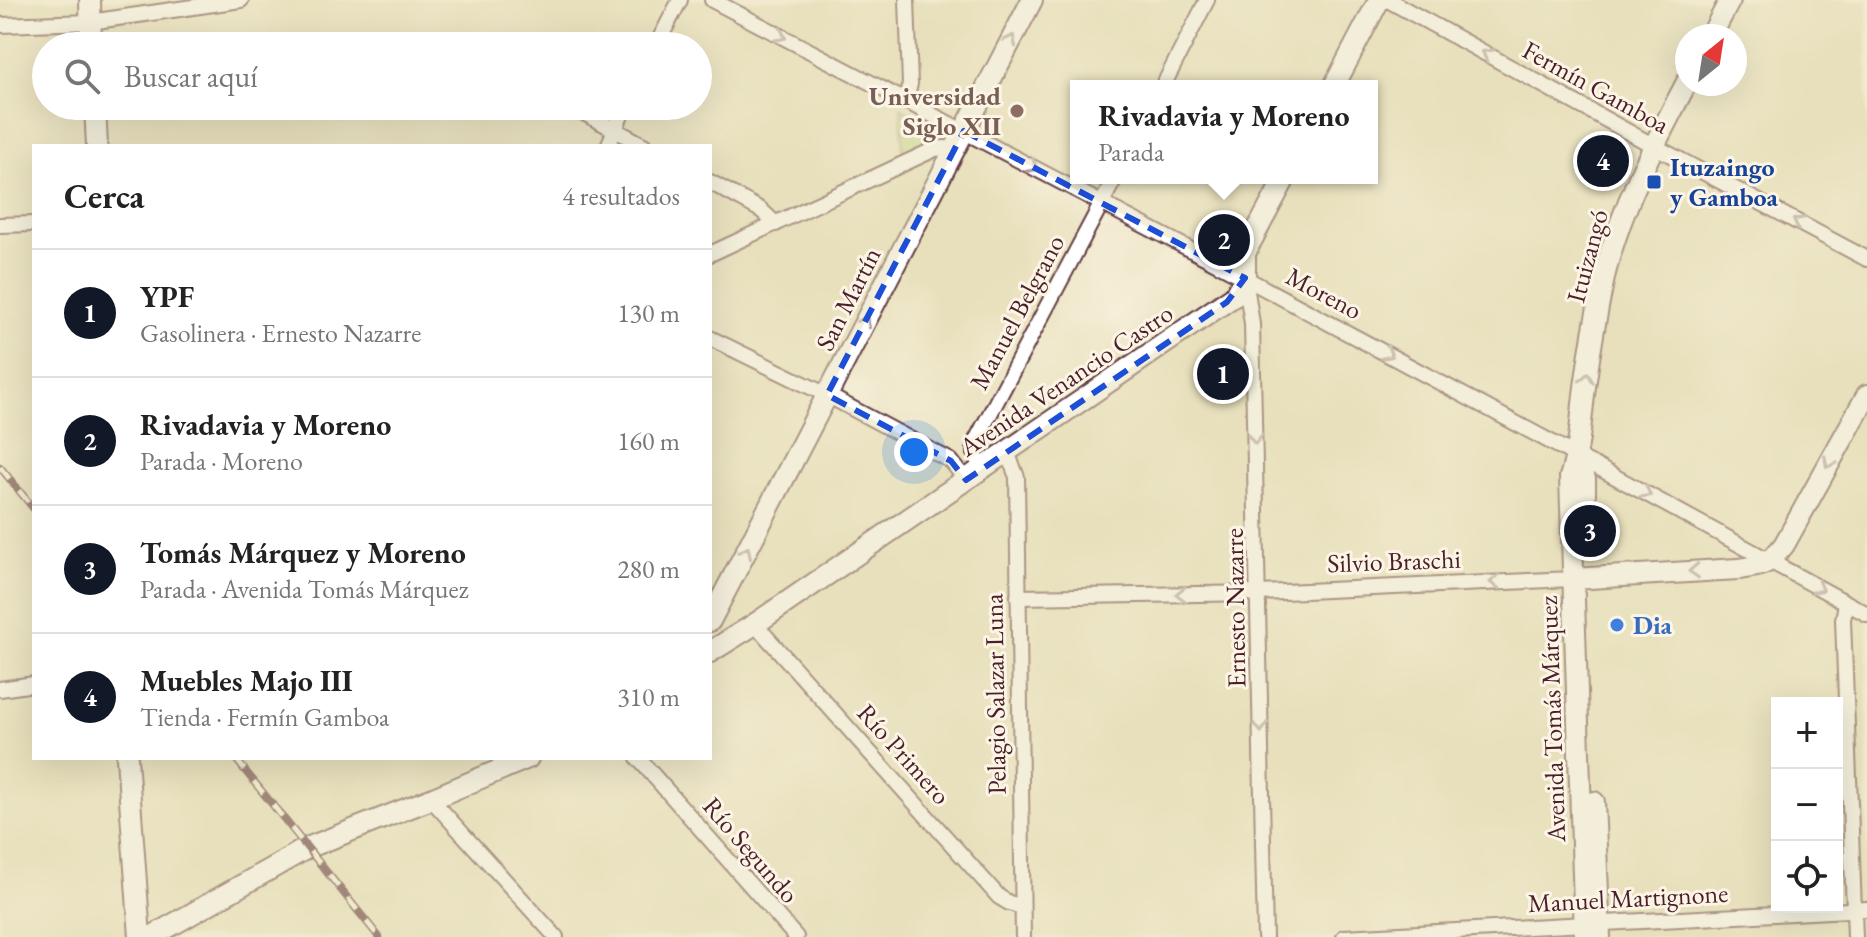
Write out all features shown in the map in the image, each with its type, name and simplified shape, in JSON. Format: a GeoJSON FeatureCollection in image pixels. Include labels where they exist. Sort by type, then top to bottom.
{"type":"FeatureCollection","features":[{"type":"Feature","properties":{"kind":"street"},"geometry":{"type":"LineString","coordinates":[[90,0],[90,32]]}},
{"type":"Feature","properties":{"kind":"street"},"geometry":{"type":"LineString","coordinates":[[0,25],[90,22],[241,0]]}},
{"type":"Feature","properties":{"kind":"street"},"geometry":{"type":"LineString","coordinates":[[663,32],[680,0]]}},
{"type":"Feature","properties":{"kind":"street","name":"Moreno"},"geometry":{"type":"LineString","coordinates":[[712,0],[1245,278],[1867,614]]}},
{"type":"Feature","properties":{"kind":"street"},"geometry":{"type":"LineString","coordinates":[[906,100],[910,84],[907,0]]}},
{"type":"Feature","properties":{"kind":"street","name":"San Martín"},"geometry":{"type":"LineString","coordinates":[[712,617],[1032,0]]}},
{"type":"Feature","properties":{"kind":"street"},"geometry":{"type":"LineString","coordinates":[[1166,80],[1207,0]]}},
{"type":"Feature","properties":{"kind":"street"},"geometry":{"type":"LineString","coordinates":[[1337,80],[1379,0]]}},
{"type":"Feature","properties":{"kind":"street","name":"Fermín Gamboa"},"geometry":{"type":"LineString","coordinates":[[1388,0],[1867,259]]}},
{"type":"Feature","properties":{"kind":"street"},"geometry":{"type":"LineString","coordinates":[[1717,24],[1730,0]]}},
{"type":"Feature","properties":{"kind":"street","name":"Ituizangó"},"geometry":{"type":"LineString","coordinates":[[1577,456],[1605,274],[1634,189],[1680,96]]}},
{"type":"Feature","properties":{"kind":"street"},"geometry":{"type":"LineString","coordinates":[[96,120],[97,144]]}},
{"type":"Feature","properties":{"kind":"street"},"geometry":{"type":"LineString","coordinates":[[597,120],[641,144]]}},
{"type":"Feature","properties":{"kind":"street"},"geometry":{"type":"LineString","coordinates":[[609,144],[618,120]]}},
{"type":"Feature","properties":{"kind":"street"},"geometry":{"type":"LineString","coordinates":[[712,253],[935,149],[953,151]]}},
{"type":"Feature","properties":{"kind":"street"},"geometry":{"type":"LineString","coordinates":[[712,183],[761,210],[776,224]]}},
{"type":"Feature","properties":{"kind":"street","name":"Manuel Belgrano"},"geometry":{"type":"LineString","coordinates":[[974,475],[974,444],[1112,184]]}},
{"type":"Feature","properties":{"kind":"street"},"geometry":{"type":"LineString","coordinates":[[1245,278],[1245,254],[1282,184]]}},
{"type":"Feature","properties":{"kind":"street"},"geometry":{"type":"LineString","coordinates":[[0,225],[32,224]]}},
{"type":"Feature","properties":{"kind":"street","name":"Avenida Venancio Castro"},"geometry":{"type":"LineString","coordinates":[[712,651],[1227,302],[1245,278]]}},
{"type":"Feature","properties":{"kind":"street","name":"Ernesto Nazarre"},"geometry":{"type":"LineString","coordinates":[[1245,278],[1252,324],[1265,937]]}},
{"type":"Feature","properties":{"kind":"street"},"geometry":{"type":"LineString","coordinates":[[712,339],[827,395],[974,475]]}},
{"type":"Feature","properties":{"kind":"street"},"geometry":{"type":"LineString","coordinates":[[1770,561],[1784,545],[1867,395]]}},
{"type":"Feature","properties":{"kind":"street","name":"Pelagio Salazar Luna"},"geometry":{"type":"LineString","coordinates":[[1007,452],[1017,477],[1023,937]]}},
{"type":"Feature","properties":{"kind":"street","name":"Avenida Tomás Márquez"},"geometry":{"type":"LineString","coordinates":[[1577,456],[1570,477],[1579,578],[1592,930]]}},
{"type":"Feature","properties":{"kind":"street","name":"Silvio Braschi"},"geometry":{"type":"LineString","coordinates":[[1018,597],[1259,593],[1579,578],[1738,569],[1770,561]]}},
{"type":"Feature","properties":{"kind":"street"},"geometry":{"type":"LineString","coordinates":[[1846,603],[1843,620],[1860,910],[1855,937]]}},
{"type":"Feature","properties":{"kind":"street","name":"Río Primero"},"geometry":{"type":"LineString","coordinates":[[755,624],[999,897],[1022,907]]}},
{"type":"Feature","properties":{"kind":"street"},"geometry":{"type":"LineString","coordinates":[[0,689],[32,684]]}},
{"type":"Feature","properties":{"kind":"street"},"geometry":{"type":"LineString","coordinates":[[127,760],[140,937]]}},
{"type":"Feature","properties":{"kind":"street"},"geometry":{"type":"LineString","coordinates":[[151,937],[307,848],[523,760]]}},
{"type":"Feature","properties":{"kind":"street","name":"Río Segundo"},"geometry":{"type":"LineString","coordinates":[[640,760],[796,937]]}},
{"type":"Feature","properties":{"kind":"street"},"geometry":{"type":"LineString","coordinates":[[431,799],[556,937]]}},
{"type":"Feature","properties":{"kind":"street","name":"Manuel Martignone"},"geometry":{"type":"LineString","coordinates":[[1344,937],[1592,930],[1860,910]]}},
{"type":"Feature","properties":{"kind":"highlighted area"},"geometry":{"type":"Polygon","coordinates":[[[964,131],[1245,278],[1227,302],[966,480],[951,461],[827,395],[964,131]]]}},
{"type":"Feature","properties":{"kind":"green space"},"geometry":{"type":"Polygon","coordinates":[[[901,108],[950,133],[903,153],[901,108]]]}},
{"type":"Feature","properties":{"kind":"railway"},"geometry":{"type":"LineString","coordinates":[[0,467],[32,507]]}},
{"type":"Feature","properties":{"kind":"railway"},"geometry":{"type":"LineString","coordinates":[[237,760],[379,937]]}},
{"type":"Feature","properties":{"kind":"place","name":"Universidad Siglo XII"},"geometry":{"type":"Point","coordinates":[1017,111]}},
{"type":"Feature","properties":{"kind":"place","name":"Muebles Majo III"},"geometry":{"type":"Point","coordinates":[1603,161]}},
{"type":"Feature","properties":{"kind":"place","name":"Ituzaingo y Gamboa"},"geometry":{"type":"Point","coordinates":[1654,182]}},
{"type":"Feature","properties":{"kind":"place","name":"Rivadavia y Moreno"},"geometry":{"type":"Point","coordinates":[1224,240]}},
{"type":"Feature","properties":{"kind":"place","name":"YPF"},"geometry":{"type":"Point","coordinates":[1223,374]}},
{"type":"Feature","properties":{"kind":"place","name":"Tomás Márquez y Moreno"},"geometry":{"type":"Point","coordinates":[1590,531]}},
{"type":"Feature","properties":{"kind":"place","name":"Dia"},"geometry":{"type":"Point","coordinates":[1617,625]}}]}
